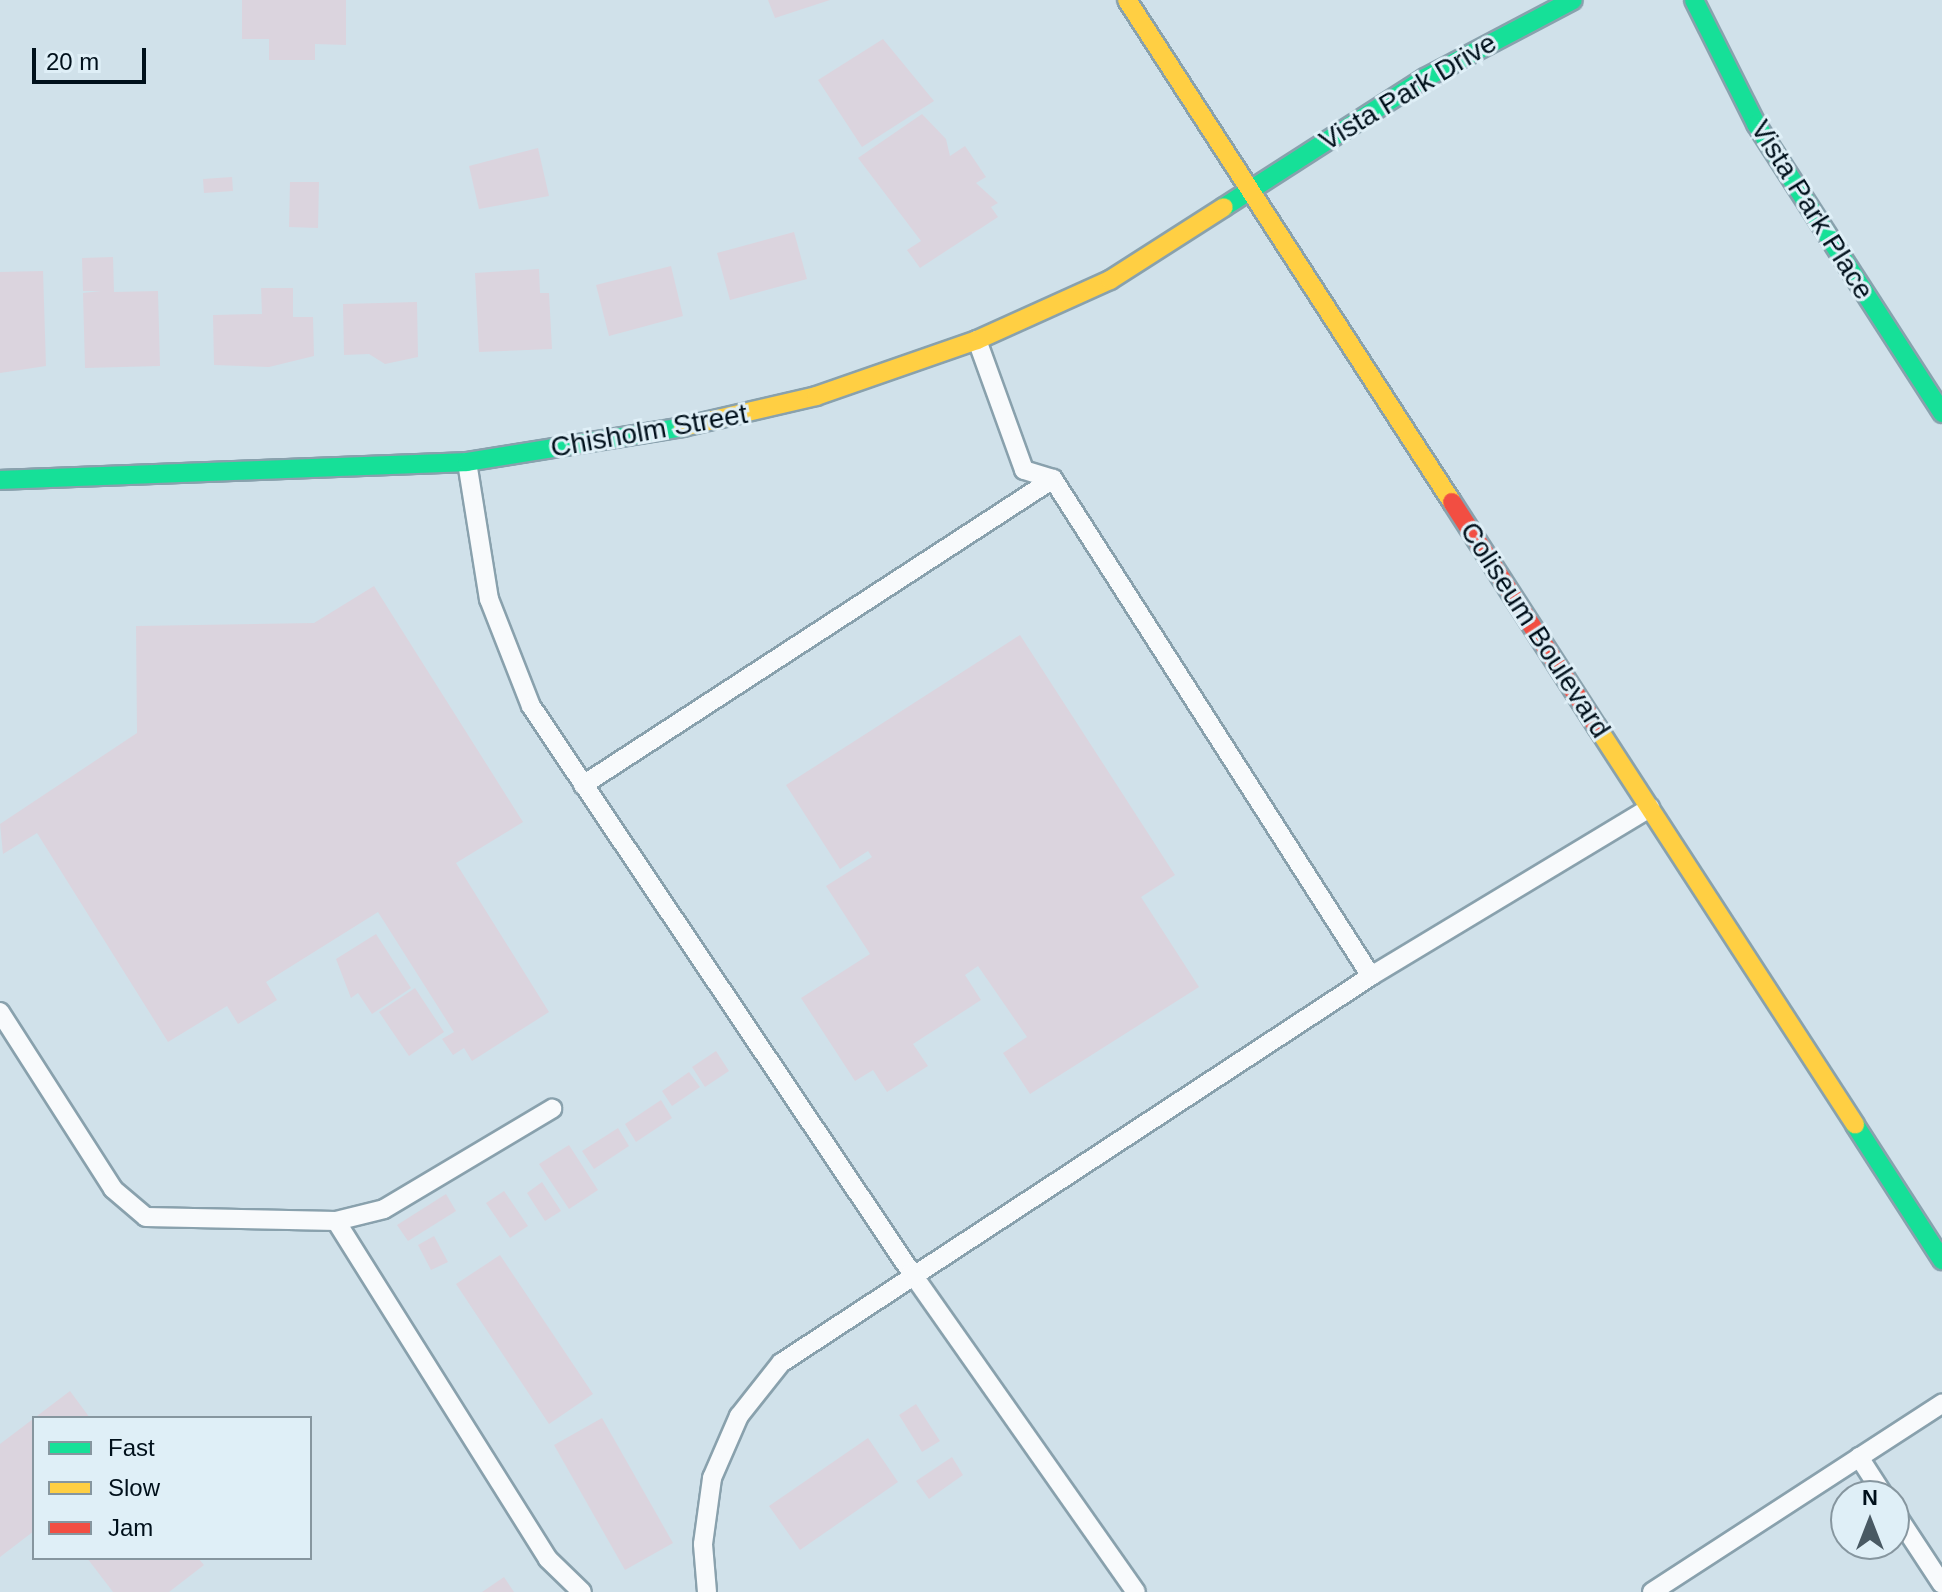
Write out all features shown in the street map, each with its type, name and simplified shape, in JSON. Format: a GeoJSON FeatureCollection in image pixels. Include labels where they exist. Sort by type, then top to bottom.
{"type":"FeatureCollection","features":[{"type":"Feature","properties":{"kind":"street","name":"Coliseum Boulevard"},"geometry":{"type":"LineString","coordinates":[[1127,0],[1942,1260]]}},
{"type":"Feature","properties":{"kind":"street","name":"Vista Park Drive"},"geometry":{"type":"LineString","coordinates":[[1251,195],[1425,78],[1573,0]]}},
{"type":"Feature","properties":{"kind":"street","name":"Vista Park Place"},"geometry":{"type":"LineString","coordinates":[[1694,0],[1756,124],[1942,413]]}},
{"type":"Feature","properties":{"kind":"street","name":"Chisholm Street"},"geometry":{"type":"LineString","coordinates":[[0,480],[467,462],[734,418],[977,340],[1110,280],[1251,195]]}},
{"type":"Feature","properties":{"kind":"lane"},"geometry":{"type":"LineString","coordinates":[[977,340],[1024,470],[1053,479],[1371,976]]}},
{"type":"Feature","properties":{"kind":"lane"},"geometry":{"type":"LineString","coordinates":[[467,462],[501,639],[531,706],[911,1272],[1136,1592]]}},
{"type":"Feature","properties":{"kind":"lane"},"geometry":{"type":"LineString","coordinates":[[583,785],[1053,479]]}},
{"type":"Feature","properties":{"kind":"lane"},"geometry":{"type":"LineString","coordinates":[[707,1592],[705,1511],[739,1416],[798,1348],[1371,976],[1650,808]]}},
{"type":"Feature","properties":{"kind":"lane"},"geometry":{"type":"LineString","coordinates":[[0,1012],[113,1189],[146,1217],[336,1221],[384,1209],[552,1109]]}},
{"type":"Feature","properties":{"kind":"lane"},"geometry":{"type":"LineString","coordinates":[[336,1221],[548,1559],[582,1592]]}},
{"type":"Feature","properties":{"kind":"lane"},"geometry":{"type":"LineString","coordinates":[[1652,1592],[1942,1404]]}},
{"type":"Feature","properties":{"kind":"lane"},"geometry":{"type":"LineString","coordinates":[[1859,1457],[1874,1480]]}},
{"type":"Feature","properties":{"kind":"lane"},"geometry":{"type":"LineString","coordinates":[[1910,1535],[1942,1584]]}},
{"type":"Feature","properties":{"kind":"building"},"geometry":{"type":"Polygon","coordinates":[[[242,0],[346,0],[346,45],[315,44],[315,60],[269,60],[269,39],[242,39],[242,0]]]}},
{"type":"Feature","properties":{"kind":"building"},"geometry":{"type":"Polygon","coordinates":[[[768,0],[830,0],[775,18],[768,0]]]}},
{"type":"Feature","properties":{"kind":"building"},"geometry":{"type":"Polygon","coordinates":[[[883,39],[934,101],[862,147],[818,80],[883,39]]]}},
{"type":"Feature","properties":{"kind":"building"},"geometry":{"type":"Polygon","coordinates":[[[922,114],[946,139],[950,156],[965,146],[986,177],[976,183],[998,203],[991,207],[998,217],[920,268],[907,250],[921,241],[858,158],[922,114]]]}},
{"type":"Feature","properties":{"kind":"building"},"geometry":{"type":"Polygon","coordinates":[[[538,148],[549,196],[479,209],[469,166],[538,148]]]}},
{"type":"Feature","properties":{"kind":"building"},"geometry":{"type":"Polygon","coordinates":[[[232,177],[233,191],[204,193],[203,179],[232,177]]]}},
{"type":"Feature","properties":{"kind":"building"},"geometry":{"type":"Polygon","coordinates":[[[290,182],[319,182],[318,228],[289,227],[290,182]]]}},
{"type":"Feature","properties":{"kind":"building"},"geometry":{"type":"Polygon","coordinates":[[[794,232],[807,279],[730,300],[717,253],[794,232]]]}},
{"type":"Feature","properties":{"kind":"building"},"geometry":{"type":"Polygon","coordinates":[[[113,257],[114,292],[158,291],[160,366],[85,368],[83,293],[101,291],[83,291],[82,258],[113,257]]]}},
{"type":"Feature","properties":{"kind":"building"},"geometry":{"type":"Polygon","coordinates":[[[671,266],[683,316],[609,336],[596,285],[671,266]]]}},
{"type":"Feature","properties":{"kind":"building"},"geometry":{"type":"Polygon","coordinates":[[[539,269],[540,293],[549,293],[552,349],[479,352],[475,273],[539,269]]]}},
{"type":"Feature","properties":{"kind":"building"},"geometry":{"type":"Polygon","coordinates":[[[43,271],[46,366],[0,373],[0,272],[43,271]]]}},
{"type":"Feature","properties":{"kind":"building"},"geometry":{"type":"Polygon","coordinates":[[[261,288],[293,288],[293,317],[313,317],[314,356],[269,367],[214,365],[213,315],[262,314],[261,288]]]}},
{"type":"Feature","properties":{"kind":"building"},"geometry":{"type":"Polygon","coordinates":[[[417,302],[418,357],[385,364],[369,354],[344,355],[343,304],[417,302]]]}},
{"type":"Feature","properties":{"kind":"building"},"geometry":{"type":"Polygon","coordinates":[[[374,586],[523,822],[456,863],[549,1012],[472,1061],[464,1048],[453,1055],[442,1039],[454,1032],[378,912],[266,982],[277,1000],[238,1024],[227,1006],[168,1042],[37,833],[3,854],[0,824],[137,733],[136,626],[314,623],[374,586]]]}},
{"type":"Feature","properties":{"kind":"building"},"geometry":{"type":"Polygon","coordinates":[[[1020,635],[1175,875],[1141,897],[1199,987],[1030,1094],[1003,1053],[1027,1037],[978,966],[965,975],[981,1000],[913,1044],[928,1066],[887,1092],[873,1070],[855,1081],[801,998],[870,954],[826,886],[872,857],[868,851],[840,869],[786,785],[1020,635]]]}},
{"type":"Feature","properties":{"kind":"building"},"geometry":{"type":"Polygon","coordinates":[[[376,934],[411,988],[372,1014],[358,993],[351,998],[336,959],[376,934]]]}},
{"type":"Feature","properties":{"kind":"building"},"geometry":{"type":"Polygon","coordinates":[[[415,988],[444,1032],[409,1056],[379,1012],[415,988]]]}},
{"type":"Feature","properties":{"kind":"building"},"geometry":{"type":"Polygon","coordinates":[[[716,1051],[729,1071],[705,1087],[692,1067],[716,1051]]]}},
{"type":"Feature","properties":{"kind":"building"},"geometry":{"type":"Polygon","coordinates":[[[689,1072],[700,1087],[672,1106],[662,1091],[689,1072]]]}},
{"type":"Feature","properties":{"kind":"building"},"geometry":{"type":"Polygon","coordinates":[[[661,1100],[672,1118],[636,1142],[625,1124],[661,1100]]]}},
{"type":"Feature","properties":{"kind":"building"},"geometry":{"type":"Polygon","coordinates":[[[618,1128],[629,1146],[594,1169],[582,1151],[618,1128]]]}},
{"type":"Feature","properties":{"kind":"building"},"geometry":{"type":"Polygon","coordinates":[[[569,1145],[598,1190],[569,1209],[539,1164],[569,1145]]]}},
{"type":"Feature","properties":{"kind":"building"},"geometry":{"type":"Polygon","coordinates":[[[542,1182],[561,1211],[545,1221],[527,1193],[542,1182]]]}},
{"type":"Feature","properties":{"kind":"building"},"geometry":{"type":"Polygon","coordinates":[[[504,1191],[528,1226],[510,1238],[486,1203],[504,1191]]]}},
{"type":"Feature","properties":{"kind":"building"},"geometry":{"type":"Polygon","coordinates":[[[446,1194],[456,1211],[408,1241],[397,1225],[446,1194]]]}},
{"type":"Feature","properties":{"kind":"building"},"geometry":{"type":"Polygon","coordinates":[[[434,1236],[448,1262],[431,1270],[418,1245],[434,1236]]]}},
{"type":"Feature","properties":{"kind":"building"},"geometry":{"type":"Polygon","coordinates":[[[500,1255],[593,1394],[549,1424],[456,1284],[500,1255]]]}},
{"type":"Feature","properties":{"kind":"building"},"geometry":{"type":"Polygon","coordinates":[[[70,1391],[89,1416],[37,1416],[70,1391]]]}},
{"type":"Feature","properties":{"kind":"building"},"geometry":{"type":"Polygon","coordinates":[[[916,1404],[940,1441],[922,1452],[899,1415],[916,1404]]]}},
{"type":"Feature","properties":{"kind":"building"},"geometry":{"type":"Polygon","coordinates":[[[602,1418],[673,1543],[625,1570],[554,1445],[602,1418]]]}},
{"type":"Feature","properties":{"kind":"building"},"geometry":{"type":"Polygon","coordinates":[[[32,1420],[32,1533],[0,1557],[0,1444],[32,1420]]]}},
{"type":"Feature","properties":{"kind":"building"},"geometry":{"type":"Polygon","coordinates":[[[868,1438],[898,1482],[800,1550],[769,1506],[868,1438]]]}},
{"type":"Feature","properties":{"kind":"building"},"geometry":{"type":"Polygon","coordinates":[[[952,1457],[963,1475],[929,1499],[916,1481],[952,1457]]]}},
{"type":"Feature","properties":{"kind":"building"},"geometry":{"type":"Polygon","coordinates":[[[89,1560],[200,1560],[204,1565],[169,1592],[113,1592],[89,1560]]]}},
{"type":"Feature","properties":{"kind":"building"},"geometry":{"type":"Polygon","coordinates":[[[504,1577],[514,1592],[482,1592],[504,1577]]]}},
{"type":"Feature","properties":{"kind":"traffic: fast"},"geometry":{"type":"LineString","coordinates":[[1224,207],[1425,78],[1573,0]]}},
{"type":"Feature","properties":{"kind":"traffic: fast"},"geometry":{"type":"LineString","coordinates":[[1694,0],[1756,124],[1942,413]]}},
{"type":"Feature","properties":{"kind":"traffic: fast"},"geometry":{"type":"LineString","coordinates":[[0,480],[467,462],[683,427]]}},
{"type":"Feature","properties":{"kind":"traffic: fast"},"geometry":{"type":"LineString","coordinates":[[1855,1125],[1942,1260]]}},
{"type":"Feature","properties":{"kind":"traffic: slow"},"geometry":{"type":"LineString","coordinates":[[1127,0],[1452,502]]}},
{"type":"Feature","properties":{"kind":"traffic: slow"},"geometry":{"type":"LineString","coordinates":[[683,427],[816,396],[977,340],[1110,280],[1224,207]]}},
{"type":"Feature","properties":{"kind":"traffic: slow"},"geometry":{"type":"LineString","coordinates":[[1597,727],[1855,1125]]}},
{"type":"Feature","properties":{"kind":"traffic: jam"},"geometry":{"type":"LineString","coordinates":[[1452,502],[1597,727]]}}]}
